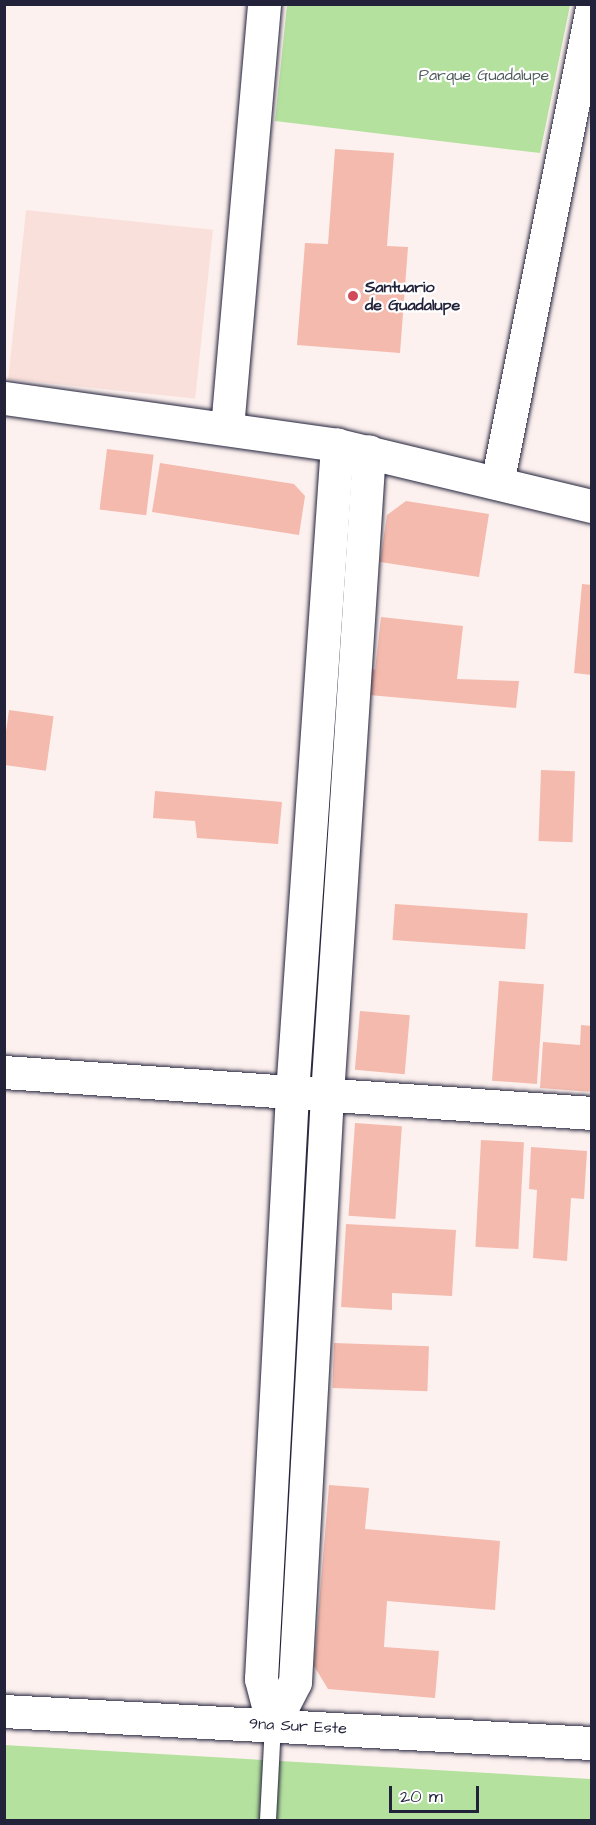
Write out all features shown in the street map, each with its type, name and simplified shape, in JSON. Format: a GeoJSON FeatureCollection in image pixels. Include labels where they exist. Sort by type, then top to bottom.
{"type":"FeatureCollection","features":[{"type":"Feature","properties":{"kind":"street"},"geometry":{"type":"LineString","coordinates":[[228,428],[264,4]]}},
{"type":"Feature","properties":{"kind":"street"},"geometry":{"type":"LineString","coordinates":[[497,483],[591,7]]}},
{"type":"Feature","properties":{"kind":"street"},"geometry":{"type":"LineString","coordinates":[[4,398],[337,445],[591,506]]}},
{"type":"Feature","properties":{"kind":"street"},"geometry":{"type":"LineString","coordinates":[[273,1725],[261,1679],[292,1093],[337,445]]}},
{"type":"Feature","properties":{"kind":"street"},"geometry":{"type":"LineString","coordinates":[[273,1725],[295,1682],[327,1095],[369,451]]}},
{"type":"Feature","properties":{"kind":"street"},"geometry":{"type":"LineString","coordinates":[[4,1072],[591,1113]]}},
{"type":"Feature","properties":{"kind":"street","name":"9na Sur Este"},"geometry":{"type":"LineString","coordinates":[[4,1711],[591,1743]]}},
{"type":"Feature","properties":{"kind":"lane"},"geometry":{"type":"LineString","coordinates":[[268,1821],[273,1725]]}},
{"type":"Feature","properties":{"kind":"shaded area"},"geometry":{"type":"Polygon","coordinates":[[[26,210],[213,230],[195,399],[8,379],[26,210]]]}},
{"type":"Feature","properties":{"kind":"green space","name":"Parque Guadalupe"},"geometry":{"type":"Polygon","coordinates":[[[287,5],[570,5],[540,153],[275,121],[287,5]]]}},
{"type":"Feature","properties":{"kind":"green space"},"geometry":{"type":"Polygon","coordinates":[[[4,1745],[591,1779],[591,1820],[5,1820],[4,1745]]]}},
{"type":"Feature","properties":{"kind":"building","name":"Santuario de Guadalupe"},"geometry":{"type":"Polygon","coordinates":[[[335,149],[394,153],[387,246],[408,247],[400,353],[297,345],[305,243],[328,244],[335,149]]]}},
{"type":"Feature","properties":{"kind":"building"},"geometry":{"type":"Polygon","coordinates":[[[107,449],[154,455],[146,515],[100,510],[107,449]]]}},
{"type":"Feature","properties":{"kind":"building"},"geometry":{"type":"Polygon","coordinates":[[[160,463],[294,484],[305,496],[299,535],[152,512],[160,463]]]}},
{"type":"Feature","properties":{"kind":"building"},"geometry":{"type":"Polygon","coordinates":[[[406,501],[489,514],[479,577],[380,562],[387,515],[406,501]]]}},
{"type":"Feature","properties":{"kind":"building"},"geometry":{"type":"Polygon","coordinates":[[[582,584],[592,585],[592,675],[574,673],[582,584]]]}},
{"type":"Feature","properties":{"kind":"building"},"geometry":{"type":"Polygon","coordinates":[[[381,617],[463,626],[457,679],[519,681],[516,708],[369,695],[371,668],[375,670],[381,617]]]}},
{"type":"Feature","properties":{"kind":"building"},"geometry":{"type":"Polygon","coordinates":[[[9,710],[54,716],[46,771],[4,765],[9,710]]]}},
{"type":"Feature","properties":{"kind":"building"},"geometry":{"type":"Polygon","coordinates":[[[541,770],[575,771],[573,842],[539,841],[541,770]]]}},
{"type":"Feature","properties":{"kind":"building"},"geometry":{"type":"Polygon","coordinates":[[[155,791],[282,802],[278,844],[197,838],[195,821],[153,818],[155,791]]]}},
{"type":"Feature","properties":{"kind":"building"},"geometry":{"type":"Polygon","coordinates":[[[395,904],[528,913],[525,949],[392,940],[395,904]]]}},
{"type":"Feature","properties":{"kind":"building"},"geometry":{"type":"Polygon","coordinates":[[[499,981],[544,984],[537,1084],[492,1081],[499,981]]]}},
{"type":"Feature","properties":{"kind":"building"},"geometry":{"type":"Polygon","coordinates":[[[360,1011],[410,1015],[405,1074],[355,1070],[360,1011]]]}},
{"type":"Feature","properties":{"kind":"building"},"geometry":{"type":"Polygon","coordinates":[[[581,1025],[592,1026],[592,1092],[540,1088],[543,1042],[580,1045],[581,1025]]]}},
{"type":"Feature","properties":{"kind":"building"},"geometry":{"type":"Polygon","coordinates":[[[355,1123],[402,1126],[395,1219],[349,1216],[355,1123]]]}},
{"type":"Feature","properties":{"kind":"building"},"geometry":{"type":"Polygon","coordinates":[[[481,1140],[524,1142],[518,1249],[475,1247],[481,1140]]]}},
{"type":"Feature","properties":{"kind":"building"},"geometry":{"type":"Polygon","coordinates":[[[531,1147],[587,1151],[584,1199],[571,1198],[567,1261],[533,1258],[537,1190],[529,1189],[531,1147]]]}},
{"type":"Feature","properties":{"kind":"building"},"geometry":{"type":"Polygon","coordinates":[[[346,1224],[456,1230],[452,1296],[392,1293],[392,1310],[341,1307],[346,1224]]]}},
{"type":"Feature","properties":{"kind":"building"},"geometry":{"type":"Polygon","coordinates":[[[334,1343],[429,1346],[427,1391],[332,1388],[334,1343]]]}},
{"type":"Feature","properties":{"kind":"building"},"geometry":{"type":"Polygon","coordinates":[[[329,1485],[369,1488],[365,1529],[500,1541],[495,1610],[387,1601],[384,1647],[439,1651],[435,1698],[328,1689],[314,1666],[329,1485]]]}},
{"type":"Feature","properties":{"kind":"place","name":"Santuario de Guadalupe"},"geometry":{"type":"Point","coordinates":[353,296]}}]}
